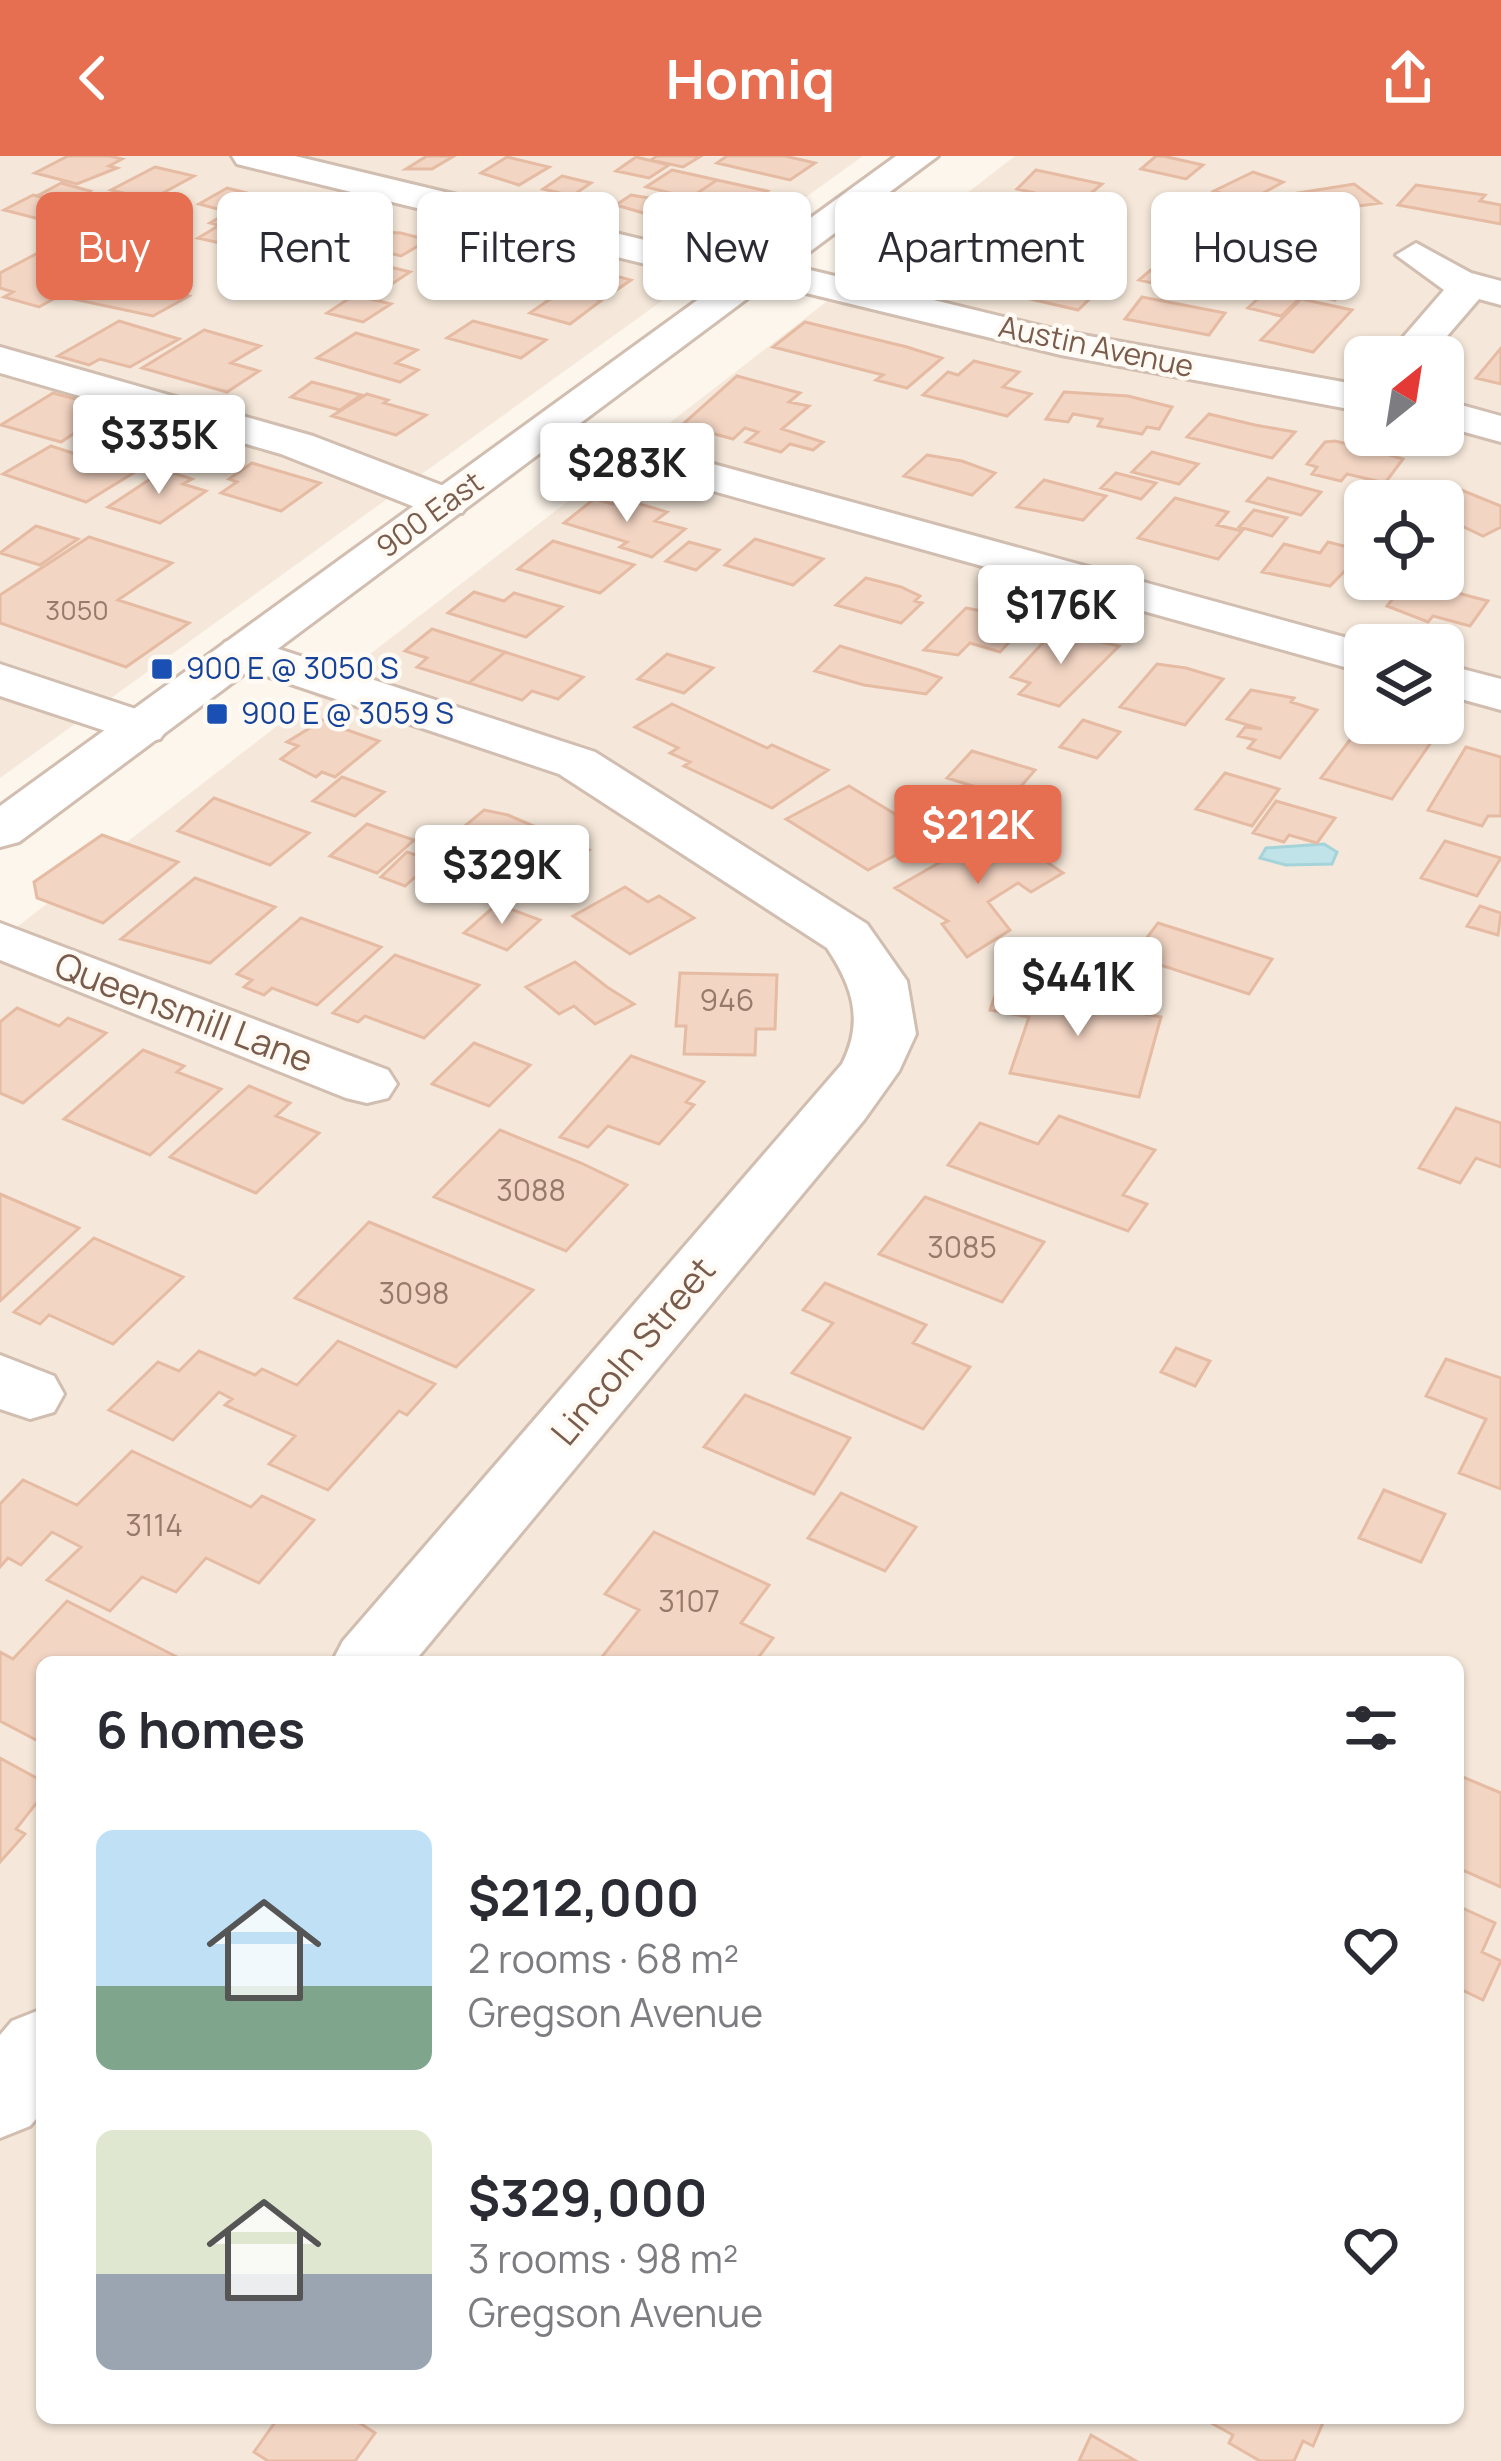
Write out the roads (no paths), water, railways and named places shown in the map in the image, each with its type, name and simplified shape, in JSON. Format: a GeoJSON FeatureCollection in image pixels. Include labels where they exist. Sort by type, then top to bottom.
{"type":"FeatureCollection","features":[{"type":"Feature","properties":{"kind":"street","name":"Austin Avenue"},"geometry":{"type":"LineString","coordinates":[[250,156],[643,251]]}},
{"type":"Feature","properties":{"kind":"street","name":"900 East"},"geometry":{"type":"LineString","coordinates":[[811,235],[920,156]]}},
{"type":"Feature","properties":{"kind":"street"},"geometry":{"type":"LineString","coordinates":[[1416,255],[1485,289],[1431,336]]}},
{"type":"Feature","properties":{"kind":"street","name":"Austin Avenue"},"geometry":{"type":"LineString","coordinates":[[811,286],[1078,346],[1344,395]]}},
{"type":"Feature","properties":{"kind":"street","name":"900 East"},"geometry":{"type":"LineString","coordinates":[[0,831],[723,300]]}},
{"type":"Feature","properties":{"kind":"street"},"geometry":{"type":"LineString","coordinates":[[0,361],[298,445],[446,503]]}},
{"type":"Feature","properties":{"kind":"street"},"geometry":{"type":"LineString","coordinates":[[1464,418],[1501,428]]}},
{"type":"Feature","properties":{"kind":"street"},"geometry":{"type":"LineString","coordinates":[[545,431],[1344,652]]}},
{"type":"Feature","properties":{"kind":"street","name":"Lincoln Street"},"geometry":{"type":"LineString","coordinates":[[242,652],[577,763],[847,936],[878,981],[887,1034],[869,1072],[842,1106],[375,1656]]}},
{"type":"Feature","properties":{"kind":"street"},"geometry":{"type":"LineString","coordinates":[[0,679],[142,728]]}},
{"type":"Feature","properties":{"kind":"street"},"geometry":{"type":"LineString","coordinates":[[1464,685],[1501,695]]}},
{"type":"Feature","properties":{"kind":"street","name":"Queensmill Lane"},"geometry":{"type":"LineString","coordinates":[[0,940],[367,1084]]}},
{"type":"Feature","properties":{"kind":"street"},"geometry":{"type":"LineString","coordinates":[[0,2098],[36,2055]]}},
{"type":"Feature","properties":{"kind":"water"},"geometry":{"type":"Polygon","coordinates":[[[1324,844],[1337,852],[1332,864],[1286,865],[1260,858],[1266,848],[1324,844]]]}},
{"type":"Feature","properties":{"kind":"place","name":"900 E @ 3050 S"},"geometry":{"type":"Point","coordinates":[162,669]}},
{"type":"Feature","properties":{"kind":"place","name":"900 E @ 3059 S"},"geometry":{"type":"Point","coordinates":[217,714]}}]}
